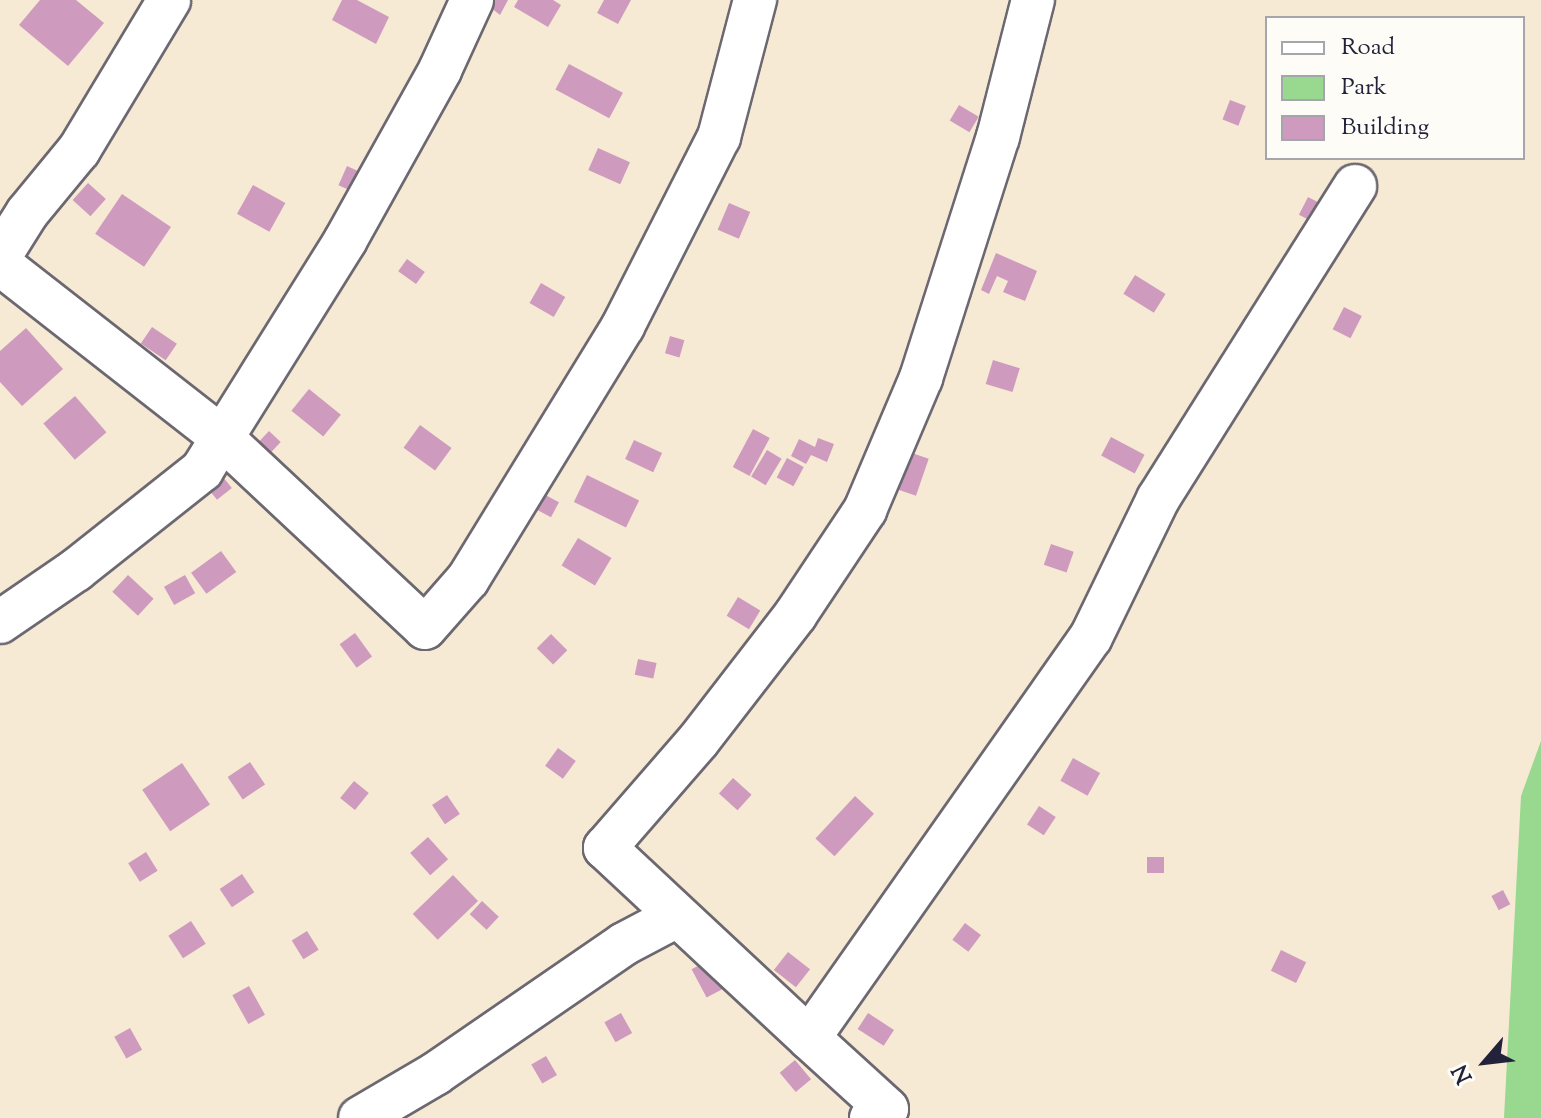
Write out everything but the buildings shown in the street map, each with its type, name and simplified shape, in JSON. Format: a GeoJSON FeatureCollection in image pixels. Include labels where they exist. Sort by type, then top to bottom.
{"type":"FeatureCollection","features":[{"type":"Feature","properties":{"kind":"street"},"geometry":{"type":"LineString","coordinates":[[0,622],[76,570],[202,470],[219,435],[345,241],[440,70],[472,0]]}},
{"type":"Feature","properties":{"kind":"street"},"geometry":{"type":"LineString","coordinates":[[0,264],[219,435],[425,628],[468,579],[623,326],[719,137],[755,0]]}},
{"type":"Feature","properties":{"kind":"street"},"geometry":{"type":"LineString","coordinates":[[886,1115],[809,1038],[605,848],[698,741],[796,614],[865,510],[921,378],[998,137],[1033,0]]}},
{"type":"Feature","properties":{"kind":"street"},"geometry":{"type":"LineString","coordinates":[[0,256],[27,213],[79,150],[160,4]]}},
{"type":"Feature","properties":{"kind":"street"},"geometry":{"type":"LineString","coordinates":[[809,1038],[1091,637],[1158,499],[1355,186]]}},
{"type":"Feature","properties":{"kind":"street"},"geometry":{"type":"LineString","coordinates":[[360,1118],[435,1074],[624,944],[677,916]]}},
{"type":"Feature","properties":{"kind":"green space"},"geometry":{"type":"Polygon","coordinates":[[[1541,741],[1541,1118],[1504,1118],[1521,796],[1541,741]]]}}]}
